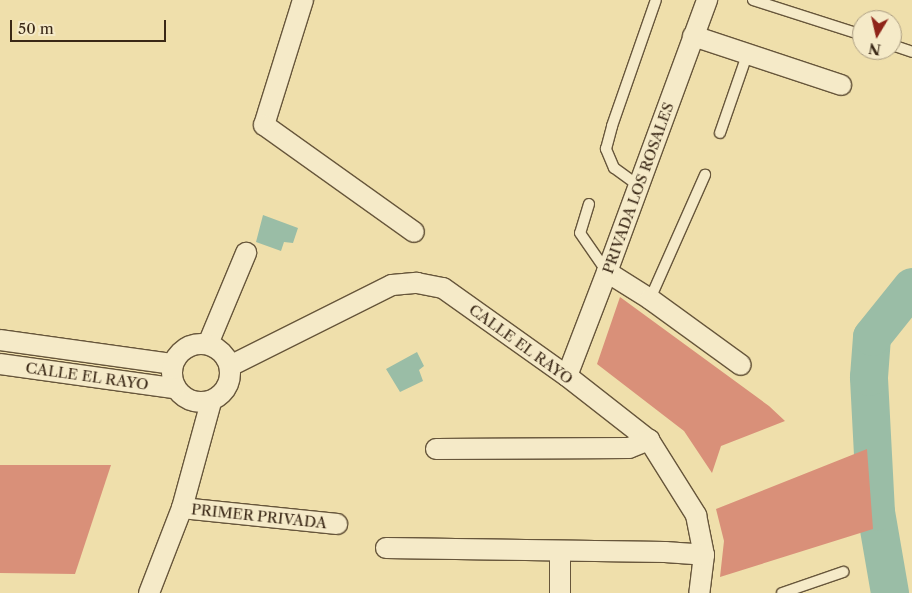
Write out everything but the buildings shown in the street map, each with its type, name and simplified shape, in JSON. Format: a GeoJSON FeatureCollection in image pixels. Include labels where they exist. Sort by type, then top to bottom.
{"type":"FeatureCollection","features":[{"type":"Feature","properties":{"kind":"street"},"geometry":{"type":"LineString","coordinates":[[303,0],[264,125],[414,232]]}},
{"type":"Feature","properties":{"kind":"street","name":"PRIVADA LOS ROSALES"},"geometry":{"type":"LineString","coordinates":[[567,376],[707,0]]}},
{"type":"Feature","properties":{"kind":"street"},"geometry":{"type":"LineString","coordinates":[[693,36],[841,85]]}},
{"type":"Feature","properties":{"kind":"street"},"geometry":{"type":"LineString","coordinates":[[208,344],[246,253]]}},
{"type":"Feature","properties":{"kind":"street"},"geometry":{"type":"LineString","coordinates":[[607,272],[650,299],[741,364]]}},
{"type":"Feature","properties":{"kind":"street","name":"CALLE EL RAYO"},"geometry":{"type":"LineString","coordinates":[[230,366],[392,285],[417,283],[443,288],[567,376],[649,440],[696,515],[704,555],[699,593]]}},
{"type":"Feature","properties":{"kind":"street","name":"CALLE EL RAYO"},"geometry":{"type":"LineString","coordinates":[[0,340],[172,364]]}},
{"type":"Feature","properties":{"kind":"street"},"geometry":{"type":"LineString","coordinates":[[149,593],[182,508],[211,402],[229,385],[230,366],[222,352],[208,344],[186,347],[172,364],[174,388]]}},
{"type":"Feature","properties":{"kind":"street","name":"CALLE EL RAYO"},"geometry":{"type":"LineString","coordinates":[[0,364],[174,388],[193,403],[211,402]]}},
{"type":"Feature","properties":{"kind":"street"},"geometry":{"type":"LineString","coordinates":[[436,450],[629,448],[649,440]]}},
{"type":"Feature","properties":{"kind":"street","name":"PRIMER PRIVADA"},"geometry":{"type":"LineString","coordinates":[[182,508],[336,524]]}},
{"type":"Feature","properties":{"kind":"street"},"geometry":{"type":"LineString","coordinates":[[386,548],[560,552],[665,552],[704,555]]}},
{"type":"Feature","properties":{"kind":"street"},"geometry":{"type":"LineString","coordinates":[[560,552],[560,593]]}},
{"type":"Feature","properties":{"kind":"lane"},"geometry":{"type":"LineString","coordinates":[[639,186],[614,168],[606,149],[612,126],[656,0]]}},
{"type":"Feature","properties":{"kind":"lane"},"geometry":{"type":"LineString","coordinates":[[753,0],[852,32]]}},
{"type":"Feature","properties":{"kind":"lane"},"geometry":{"type":"LineString","coordinates":[[720,133],[747,55]]}},
{"type":"Feature","properties":{"kind":"lane"},"geometry":{"type":"LineString","coordinates":[[650,299],[705,175]]}},
{"type":"Feature","properties":{"kind":"lane"},"geometry":{"type":"LineString","coordinates":[[588,204],[580,233],[607,272]]}},
{"type":"Feature","properties":{"kind":"lane"},"geometry":{"type":"LineString","coordinates":[[782,593],[843,572]]}},
{"type":"Feature","properties":{"kind":"shaded area"},"geometry":{"type":"Polygon","coordinates":[[[263,215],[298,228],[293,243],[284,242],[281,251],[256,242],[263,215]]]}},
{"type":"Feature","properties":{"kind":"shaded area"},"geometry":{"type":"Polygon","coordinates":[[[417,352],[424,366],[419,370],[423,381],[400,392],[386,369],[417,352]]]}},
{"type":"Feature","properties":{"kind":"waterway"},"geometry":{"type":"LineString","coordinates":[[890,593],[876,512],[869,377],[872,337],[912,287]]}}]}
